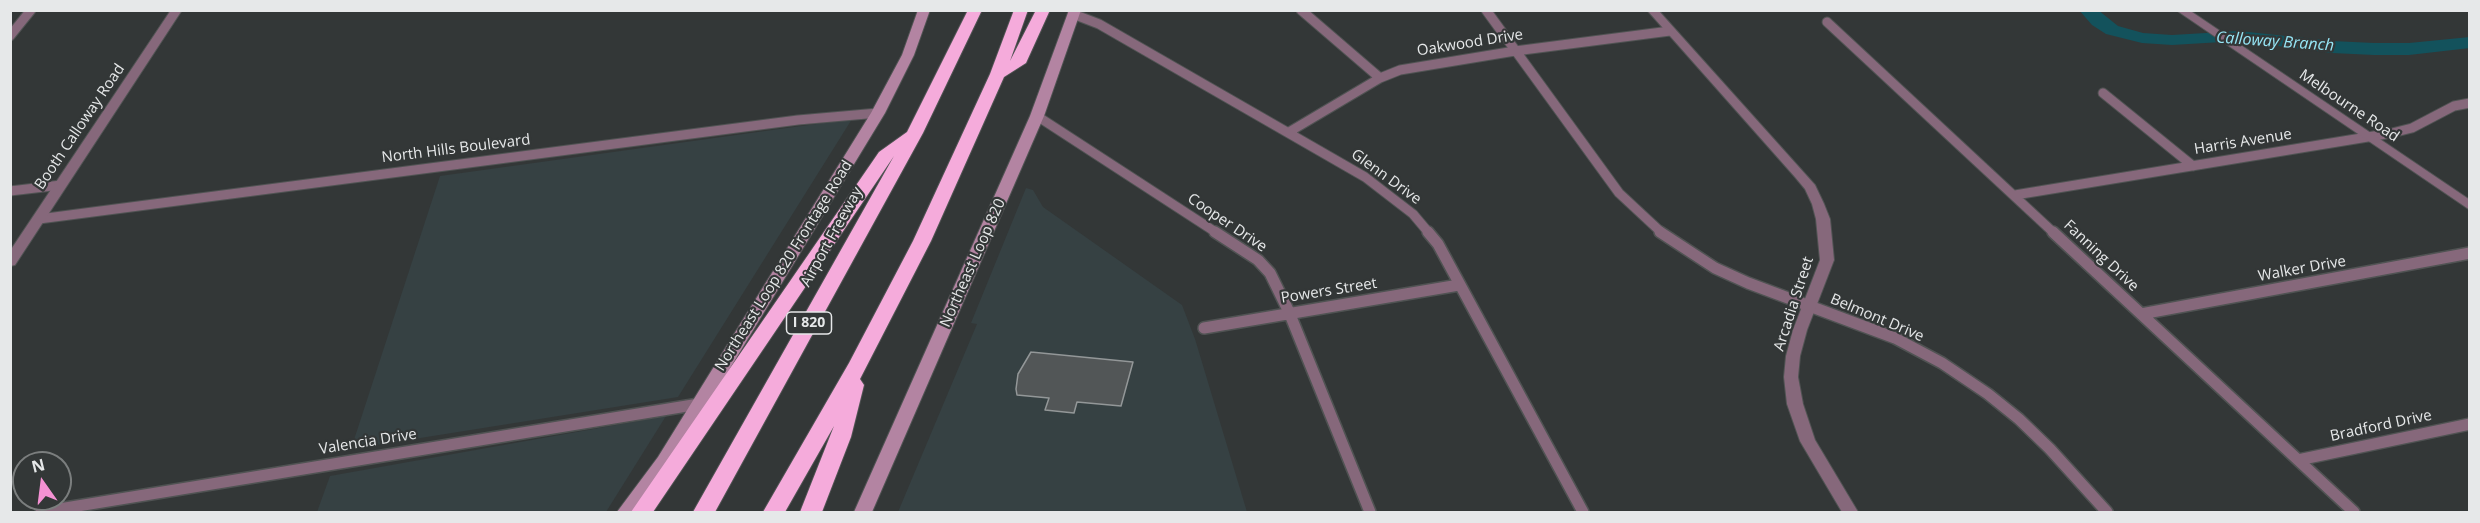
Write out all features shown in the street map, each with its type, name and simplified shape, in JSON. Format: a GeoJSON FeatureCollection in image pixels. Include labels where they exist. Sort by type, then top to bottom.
{"type":"FeatureCollection","features":[{"type":"Feature","properties":{"kind":"highway","name":"Airport Freeway"},"geometry":{"type":"LineString","coordinates":[[704,513],[915,133],[975,10]]}},
{"type":"Feature","properties":{"kind":"highway"},"geometry":{"type":"LineString","coordinates":[[774,513],[859,363],[922,241],[998,74],[1022,10]]}},
{"type":"Feature","properties":{"kind":"highway"},"geometry":{"type":"LineString","coordinates":[[998,74],[1018,63],[1044,10]]}},
{"type":"Feature","properties":{"kind":"highway"},"geometry":{"type":"LineString","coordinates":[[642,513],[885,154],[915,133]]}},
{"type":"Feature","properties":{"kind":"highway"},"geometry":{"type":"LineString","coordinates":[[811,513],[841,437],[859,363]]}},
{"type":"Feature","properties":{"kind":"main road","name":"Northeast Loop 820 Frontage Road"},"geometry":{"type":"LineString","coordinates":[[626,513],[664,462],[878,113],[908,55],[924,10]]}},
{"type":"Feature","properties":{"kind":"main road","name":"Northeast Loop 820"},"geometry":{"type":"LineString","coordinates":[[863,513],[1037,117],[1074,12]]}},
{"type":"Feature","properties":{"kind":"street"},"geometry":{"type":"LineString","coordinates":[[10,36],[31,10]]}},
{"type":"Feature","properties":{"kind":"street","name":"Booth Calloway Road"},"geometry":{"type":"LineString","coordinates":[[10,262],[177,10]]}},
{"type":"Feature","properties":{"kind":"street"},"geometry":{"type":"LineString","coordinates":[[1301,10],[1380,78]]}},
{"type":"Feature","properties":{"kind":"street","name":"Belmont Drive"},"geometry":{"type":"LineString","coordinates":[[1486,10],[1619,193],[1636,212],[1669,239],[1715,268],[1896,338],[1941,363],[1988,394],[2019,419],[2050,449],[2107,513]]}},
{"type":"Feature","properties":{"kind":"street","name":"Arcadia Street"},"geometry":{"type":"LineString","coordinates":[[1652,10],[1811,188],[1823,219],[1827,260],[1793,356],[1791,376],[1796,404],[1808,441],[1850,513]]}},
{"type":"Feature","properties":{"kind":"street","name":"Melbourne Road"},"geometry":{"type":"LineString","coordinates":[[2181,10],[2469,206]]}},
{"type":"Feature","properties":{"kind":"street","name":"Glenn Drive"},"geometry":{"type":"LineString","coordinates":[[1074,12],[1099,24],[1365,177],[1413,214],[1438,244],[1583,513]]}},
{"type":"Feature","properties":{"kind":"street","name":"Fanning Drive"},"geometry":{"type":"LineString","coordinates":[[1827,22],[2354,513]]}},
{"type":"Feature","properties":{"kind":"street","name":"Oakwood Drive"},"geometry":{"type":"LineString","coordinates":[[1289,132],[1380,78],[1400,70],[1423,64],[1670,30]]}},
{"type":"Feature","properties":{"kind":"street"},"geometry":{"type":"LineString","coordinates":[[2103,93],[2193,166]]}},
{"type":"Feature","properties":{"kind":"street","name":"Harris Avenue"},"geometry":{"type":"LineString","coordinates":[[2015,195],[2368,137],[2412,128],[2438,113],[2469,103]]}},
{"type":"Feature","properties":{"kind":"street","name":"North Hills Boulevard"},"geometry":{"type":"LineString","coordinates":[[39,219],[788,121],[878,113]]}},
{"type":"Feature","properties":{"kind":"street","name":"Cooper Drive"},"geometry":{"type":"LineString","coordinates":[[1037,117],[1258,260],[1270,273],[1289,312],[1370,513]]}},
{"type":"Feature","properties":{"kind":"street"},"geometry":{"type":"LineString","coordinates":[[10,191],[62,185]]}},
{"type":"Feature","properties":{"kind":"street","name":"Walker Drive"},"geometry":{"type":"LineString","coordinates":[[2141,314],[2469,253]]}},
{"type":"Feature","properties":{"kind":"street","name":"Powers Street"},"geometry":{"type":"LineString","coordinates":[[1204,328],[1459,285]]}},
{"type":"Feature","properties":{"kind":"street","name":"Valencia Drive"},"geometry":{"type":"LineString","coordinates":[[41,513],[699,404]]}},
{"type":"Feature","properties":{"kind":"street","name":"Bradford Drive"},"geometry":{"type":"LineString","coordinates":[[2298,460],[2469,424]]}},
{"type":"Feature","properties":{"kind":"shaded area"},"geometry":{"type":"Polygon","coordinates":[[[852,119],[678,397],[351,449],[440,176],[852,119]]]}},
{"type":"Feature","properties":{"kind":"shaded area"},"geometry":{"type":"Polygon","coordinates":[[[1026,188],[1033,190],[1043,207],[1182,305],[1195,339],[1247,512],[898,512],[977,324],[971,323],[1026,188]]]}},
{"type":"Feature","properties":{"kind":"shaded area"},"geometry":{"type":"Polygon","coordinates":[[[666,416],[606,512],[317,512],[330,476],[666,416]]]}},
{"type":"Feature","properties":{"kind":"building"},"geometry":{"type":"Polygon","coordinates":[[[1031,352],[1133,362],[1121,406],[1077,402],[1074,413],[1045,410],[1049,398],[1017,395],[1018,374],[1031,352]]]}},
{"type":"Feature","properties":{"kind":"waterway","name":"Calloway Branch"},"geometry":{"type":"LineString","coordinates":[[2088,10],[2098,21],[2112,30],[2142,38],[2172,40],[2239,36],[2332,47],[2374,49],[2409,49],[2470,42]]}}]}
